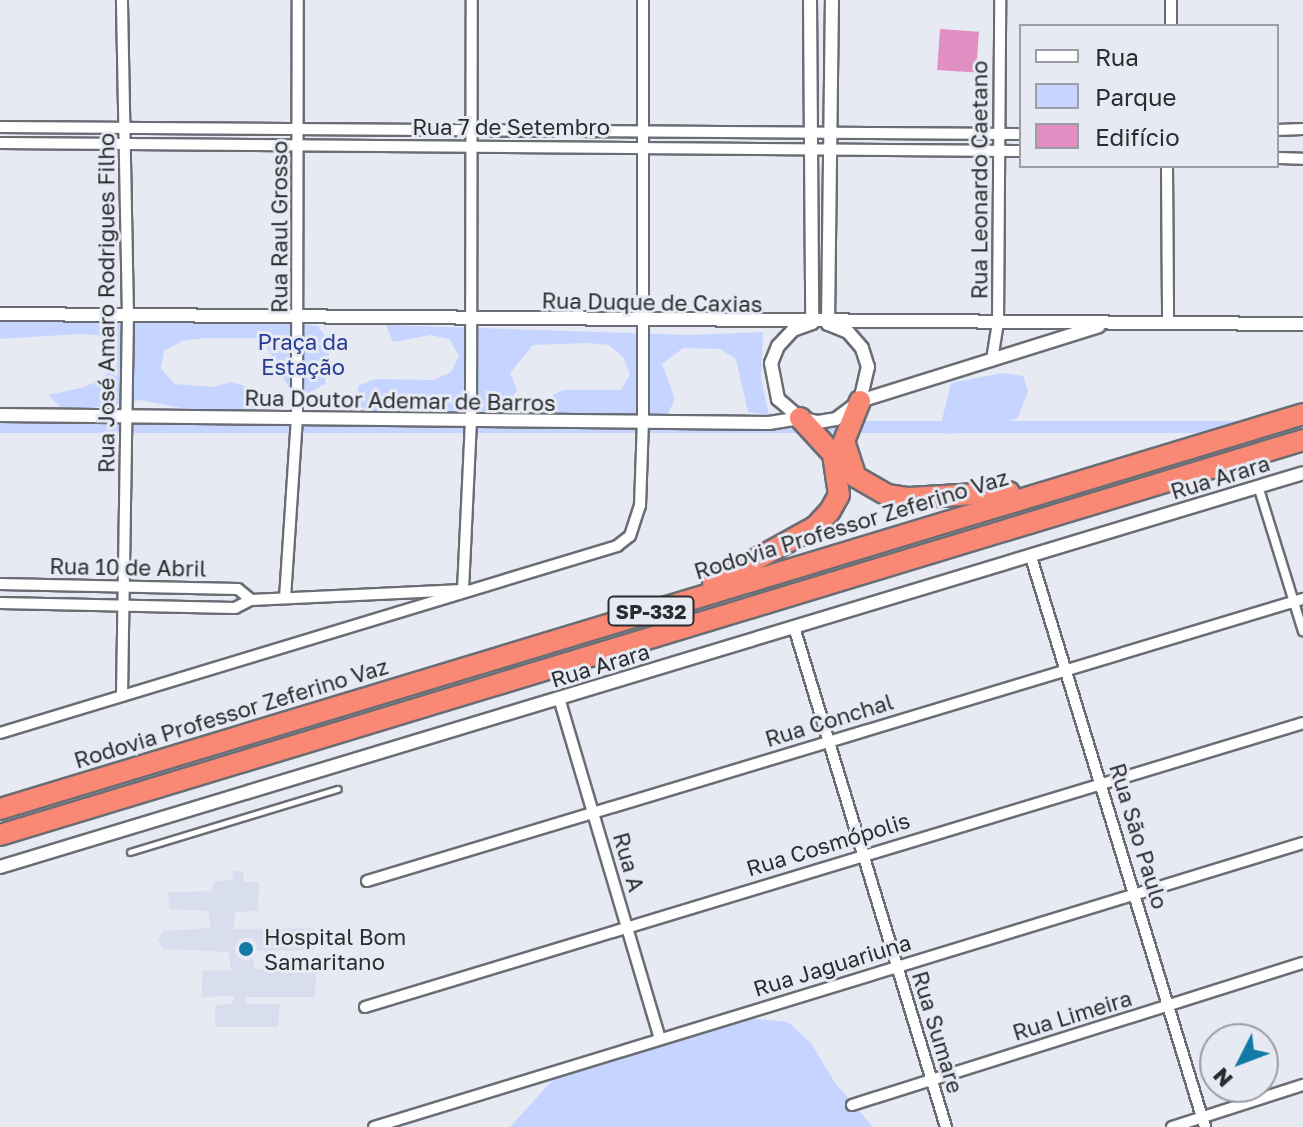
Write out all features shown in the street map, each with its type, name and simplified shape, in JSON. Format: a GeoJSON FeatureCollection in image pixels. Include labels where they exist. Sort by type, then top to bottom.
{"type":"FeatureCollection","features":[{"type":"Feature","properties":{"kind":"highway"},"geometry":{"type":"LineString","coordinates":[[860,401],[845,430],[844,450],[856,477],[887,495],[909,498],[1045,489]]}},
{"type":"Feature","properties":{"kind":"highway","name":"Rodovia Professor Zeferino Vaz"},"geometry":{"type":"LineString","coordinates":[[0,809],[1045,489],[1303,414]]}},
{"type":"Feature","properties":{"kind":"highway"},"geometry":{"type":"LineString","coordinates":[[668,606],[815,527],[830,511],[839,495],[833,454],[800,418]]}},
{"type":"Feature","properties":{"kind":"highway","name":"SP-332"},"geometry":{"type":"LineString","coordinates":[[0,835],[1300,442]]}},
{"type":"Feature","properties":{"kind":"street","name":"Rua José Amaro Rodrigues Filho"},"geometry":{"type":"LineString","coordinates":[[122,0],[128,128],[122,696]]}},
{"type":"Feature","properties":{"kind":"street","name":"Rua Raul Grosso"},"geometry":{"type":"LineString","coordinates":[[285,598],[297,418],[298,0]]}},
{"type":"Feature","properties":{"kind":"street"},"geometry":{"type":"LineString","coordinates":[[463,590],[471,420],[472,0]]}},
{"type":"Feature","properties":{"kind":"street"},"geometry":{"type":"LineString","coordinates":[[0,733],[463,590],[617,546],[630,536],[640,506],[643,422],[643,0]]}},
{"type":"Feature","properties":{"kind":"street"},"geometry":{"type":"LineString","coordinates":[[810,0],[812,323],[785,338],[771,363],[778,399],[800,418],[836,419],[860,401],[1109,323]]}},
{"type":"Feature","properties":{"kind":"street"},"geometry":{"type":"LineString","coordinates":[[832,0],[828,324],[848,332],[862,348],[868,367],[860,401]]}},
{"type":"Feature","properties":{"kind":"street","name":"Rua Leonardo Caetano"},"geometry":{"type":"LineString","coordinates":[[992,360],[998,322],[1000,0]]}},
{"type":"Feature","properties":{"kind":"street"},"geometry":{"type":"LineString","coordinates":[[1171,0],[1171,24]]}},
{"type":"Feature","properties":{"kind":"street","name":"Rua 7 de Setembro"},"geometry":{"type":"LineString","coordinates":[[0,127],[1019,134]]}},
{"type":"Feature","properties":{"kind":"street"},"geometry":{"type":"LineString","coordinates":[[1279,130],[1303,129]]}},
{"type":"Feature","properties":{"kind":"street","name":"Rua 7 de Setembro"},"geometry":{"type":"LineString","coordinates":[[0,143],[1019,151]]}},
{"type":"Feature","properties":{"kind":"street"},"geometry":{"type":"LineString","coordinates":[[1279,158],[1303,159]]}},
{"type":"Feature","properties":{"kind":"street"},"geometry":{"type":"LineString","coordinates":[[1167,168],[1168,323]]}},
{"type":"Feature","properties":{"kind":"street","name":"Rua Duque de Caxias"},"geometry":{"type":"LineString","coordinates":[[0,314],[828,324],[1303,324]]}},
{"type":"Feature","properties":{"kind":"street","name":"Rua Doutor Ademar de Barros"},"geometry":{"type":"LineString","coordinates":[[0,415],[769,423],[800,418]]}},
{"type":"Feature","properties":{"kind":"street","name":"Rua Arara"},"geometry":{"type":"LineString","coordinates":[[0,867],[1303,473]]}},
{"type":"Feature","properties":{"kind":"street"},"geometry":{"type":"LineString","coordinates":[[1258,486],[1298,600],[1303,631]]}},
{"type":"Feature","properties":{"kind":"street","name":"Rua São Paulo"},"geometry":{"type":"LineString","coordinates":[[1031,557],[1068,670],[1203,1122]]}},
{"type":"Feature","properties":{"kind":"street","name":"Rua 10 de Abril"},"geometry":{"type":"LineString","coordinates":[[0,584],[238,589],[251,600]]}},
{"type":"Feature","properties":{"kind":"street","name":"Rua 10 de Abril"},"geometry":{"type":"LineString","coordinates":[[0,603],[235,608],[251,600],[463,590]]}},
{"type":"Feature","properties":{"kind":"street","name":"Rua Conchal"},"geometry":{"type":"LineString","coordinates":[[367,881],[1298,600]]}},
{"type":"Feature","properties":{"kind":"street","name":"Rua Sumare"},"geometry":{"type":"LineString","coordinates":[[794,627],[946,1127]]}},
{"type":"Feature","properties":{"kind":"street","name":"Rua A"},"geometry":{"type":"LineString","coordinates":[[559,698],[660,1038]]}},
{"type":"Feature","properties":{"kind":"street","name":"Rua Cosmópolis"},"geometry":{"type":"LineString","coordinates":[[365,1007],[626,924],[1303,723]]}},
{"type":"Feature","properties":{"kind":"street","name":"Rua Jaguariuna"},"geometry":{"type":"LineString","coordinates":[[374,1127],[1303,843]]}},
{"type":"Feature","properties":{"kind":"street","name":"Rua Limeira"},"geometry":{"type":"LineString","coordinates":[[852,1105],[1303,963]]}},
{"type":"Feature","properties":{"kind":"street"},"geometry":{"type":"LineString","coordinates":[[1172,1127],[1203,1122],[1303,1085]]}},
{"type":"Feature","properties":{"kind":"lane"},"geometry":{"type":"LineString","coordinates":[[130,852],[338,789]]}},
{"type":"Feature","properties":{"kind":"shaded area","name":"Hospital Bom Samaritano"},"geometry":{"type":"Polygon","coordinates":[[[233,871],[243,871],[244,882],[259,882],[258,911],[235,912],[234,929],[313,928],[315,950],[253,951],[254,969],[316,970],[315,997],[246,997],[247,1004],[280,1004],[278,1027],[215,1027],[215,1005],[232,1004],[235,996],[201,997],[203,971],[231,970],[229,952],[163,949],[158,940],[163,931],[211,928],[208,911],[169,909],[168,892],[212,891],[214,882],[232,880],[233,871]]]}},
{"type":"Feature","properties":{"kind":"green space","name":"Praça da Estação"},"geometry":{"type":"Polygon","coordinates":[[[143,307],[318,326],[330,343],[325,384],[308,393],[289,388],[262,338],[205,338],[182,341],[164,351],[161,369],[175,384],[213,387],[232,382],[253,389],[256,408],[239,415],[202,412],[141,400],[80,410],[61,408],[48,395],[85,387],[103,377],[117,365],[114,345],[98,335],[79,334],[0,339],[0,309],[120,312],[143,307]]]}},
{"type":"Feature","properties":{"kind":"green space"},"geometry":{"type":"Polygon","coordinates":[[[386,325],[690,335],[763,332],[761,378],[769,415],[748,412],[736,359],[720,349],[683,348],[662,364],[675,399],[667,416],[552,417],[546,399],[563,390],[621,390],[630,374],[623,357],[609,345],[589,343],[533,345],[510,373],[517,390],[507,406],[490,413],[373,414],[357,404],[358,386],[375,379],[434,380],[451,372],[459,356],[449,339],[430,335],[393,342],[386,325]]]}},
{"type":"Feature","properties":{"kind":"green space"},"geometry":{"type":"Polygon","coordinates":[[[1002,373],[1023,376],[1028,391],[1018,417],[989,431],[946,434],[942,420],[951,383],[1002,373]]]}},
{"type":"Feature","properties":{"kind":"green space"},"geometry":{"type":"Polygon","coordinates":[[[0,421],[1303,421],[1303,433],[0,433],[0,421]]]}},
{"type":"Feature","properties":{"kind":"green space"},"geometry":{"type":"Polygon","coordinates":[[[749,1018],[788,1022],[811,1043],[835,1083],[873,1127],[510,1127],[559,1073],[749,1018]]]}},
{"type":"Feature","properties":{"kind":"building"},"geometry":{"type":"Polygon","coordinates":[[[940,29],[979,32],[976,73],[937,70],[940,29]]]}},
{"type":"Feature","properties":{"kind":"place","name":"Hospital Bom Samaritano"},"geometry":{"type":"Point","coordinates":[246,949]}}]}
